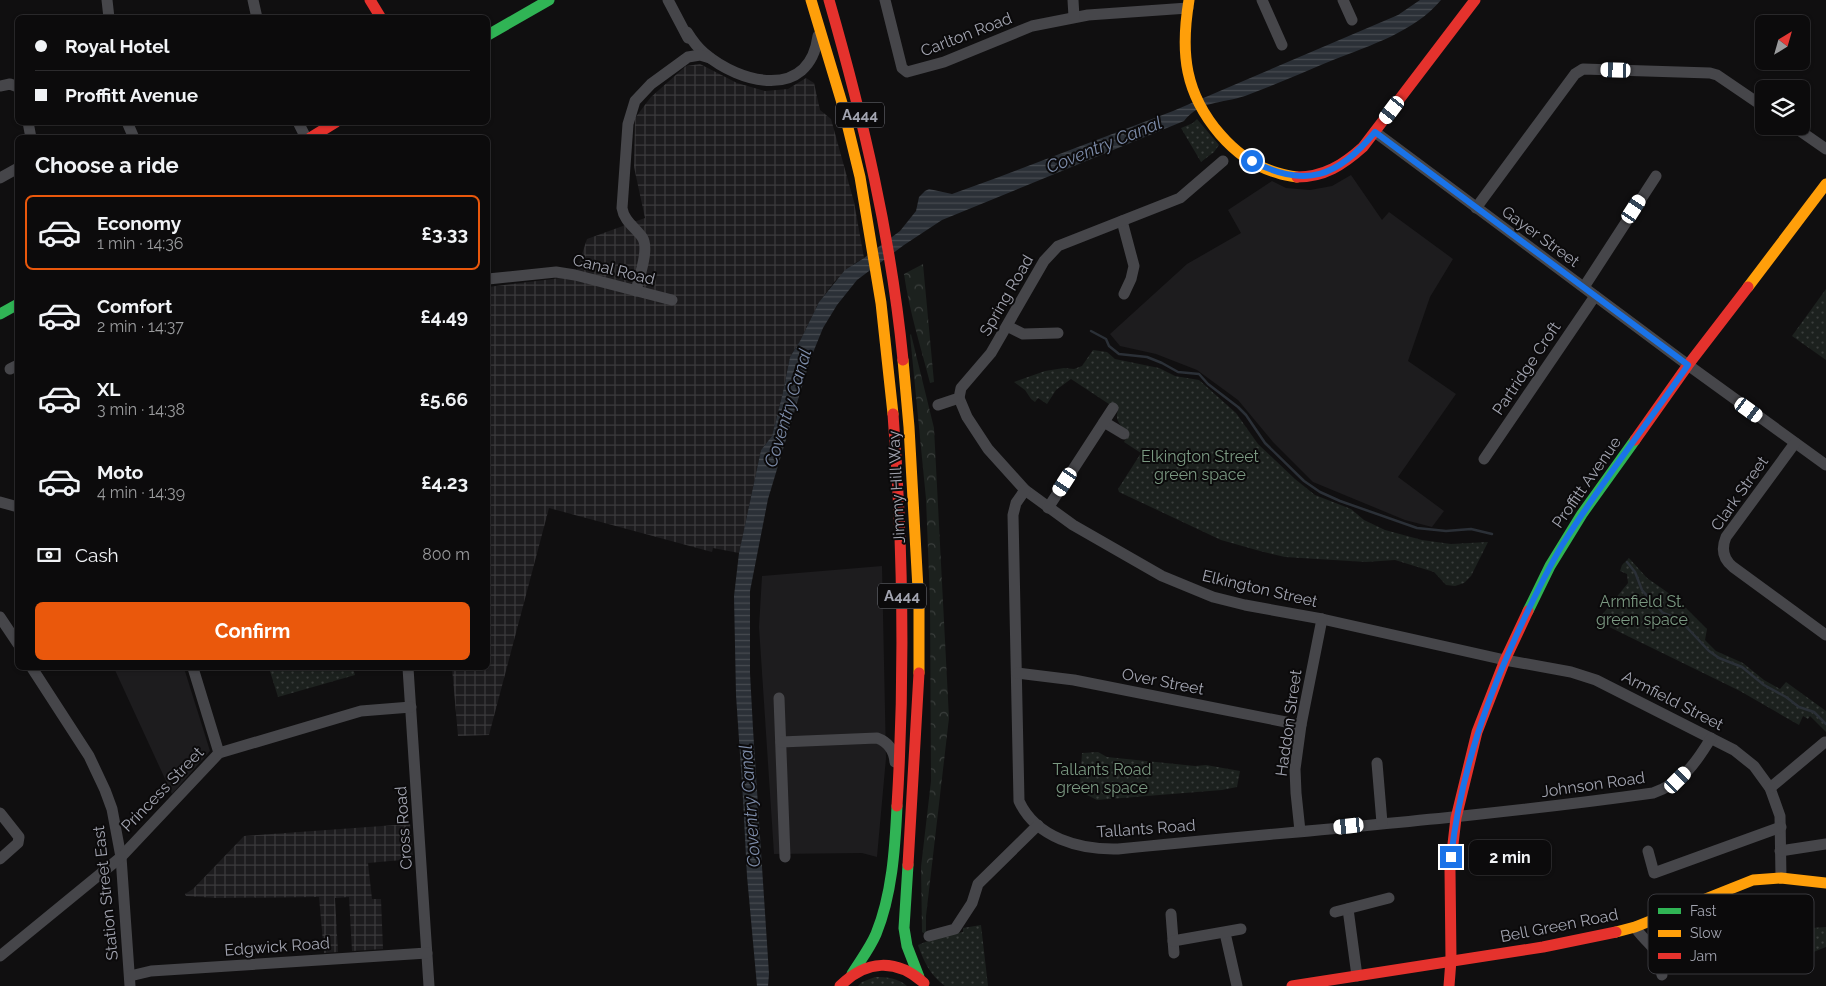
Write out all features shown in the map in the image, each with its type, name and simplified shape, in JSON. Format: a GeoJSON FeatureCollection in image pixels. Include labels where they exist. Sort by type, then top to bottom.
{"type":"FeatureCollection","features":[{"type":"Feature","properties":{"kind":"main road"},"geometry":{"type":"LineString","coordinates":[[370,0],[378,15]]}},
{"type":"Feature","properties":{"kind":"main road"},"geometry":{"type":"LineString","coordinates":[[490,34],[549,0]]}},
{"type":"Feature","properties":{"kind":"main road","name":"Jimmy Hill Way"},"geometry":{"type":"LineString","coordinates":[[811,0],[852,141],[872,242],[890,376],[902,562],[902,693],[896,819],[889,886],[875,936],[844,982]]}},
{"type":"Feature","properties":{"kind":"main road","name":"Jimmy Hill Way"},"geometry":{"type":"LineString","coordinates":[[829,0],[862,123],[885,231],[892,270],[907,402],[920,649],[914,781],[904,928],[907,946],[922,982]]}},
{"type":"Feature","properties":{"kind":"main road"},"geometry":{"type":"LineString","coordinates":[[1188,4],[1184,40],[1188,69],[1198,101],[1209,121],[1229,144],[1261,166],[1285,175],[1302,177],[1318,175],[1334,169],[1349,160],[1363,147],[1475,0]]}},
{"type":"Feature","properties":{"kind":"main road"},"geometry":{"type":"LineString","coordinates":[[316,135],[331,125]]}},
{"type":"Feature","properties":{"kind":"main road","name":"Proffitt Avenue"},"geometry":{"type":"LineString","coordinates":[[1449,986],[1451,960],[1450,870],[1456,818],[1477,732],[1505,660],[1550,566],[1565,540],[1688,365],[1826,184]]}},
{"type":"Feature","properties":{"kind":"main road"},"geometry":{"type":"LineString","coordinates":[[0,314],[15,306]]}},
{"type":"Feature","properties":{"kind":"main road","name":"Bell Green Road"},"geometry":{"type":"LineString","coordinates":[[1718,894],[1753,880],[1781,878],[1826,883]]}},
{"type":"Feature","properties":{"kind":"main road","name":"Bell Green Road"},"geometry":{"type":"LineString","coordinates":[[1292,986],[1543,946],[1635,927],[1648,922]]}},
{"type":"Feature","properties":{"kind":"main road"},"geometry":{"type":"LineString","coordinates":[[844,982],[870,966],[880,965],[908,971],[922,982]]}},
{"type":"Feature","properties":{"kind":"street"},"geometry":{"type":"LineString","coordinates":[[107,0],[109,15]]}},
{"type":"Feature","properties":{"kind":"street"},"geometry":{"type":"LineString","coordinates":[[252,0],[256,15]]}},
{"type":"Feature","properties":{"kind":"street"},"geometry":{"type":"LineString","coordinates":[[668,0],[695,45],[710,58],[728,69],[752,78],[773,82],[782,80],[801,70],[810,60],[817,48],[818,42],[817,17]]}},
{"type":"Feature","properties":{"kind":"street","name":"Carlton Road"},"geometry":{"type":"LineString","coordinates":[[885,0],[902,68],[907,72],[944,62],[1032,26],[1132,6],[1188,4]]}},
{"type":"Feature","properties":{"kind":"street"},"geometry":{"type":"LineString","coordinates":[[1073,0],[1074,17]]}},
{"type":"Feature","properties":{"kind":"street"},"geometry":{"type":"LineString","coordinates":[[1262,0],[1282,45]]}},
{"type":"Feature","properties":{"kind":"street"},"geometry":{"type":"LineString","coordinates":[[1343,0],[1352,20]]}},
{"type":"Feature","properties":{"kind":"street"},"geometry":{"type":"LineString","coordinates":[[687,32],[691,50],[688,57]]}},
{"type":"Feature","properties":{"kind":"street"},"geometry":{"type":"LineString","coordinates":[[636,291],[645,249],[642,236],[625,217],[622,208],[629,116],[635,101],[644,90],[688,57],[700,55],[710,58]]}},
{"type":"Feature","properties":{"kind":"street"},"geometry":{"type":"LineString","coordinates":[[1476,208],[1575,74],[1583,69],[1710,73],[1717,75],[1755,100]]}},
{"type":"Feature","properties":{"kind":"street"},"geometry":{"type":"LineString","coordinates":[[0,86],[10,84],[15,86]]}},
{"type":"Feature","properties":{"kind":"street"},"geometry":{"type":"LineString","coordinates":[[301,125],[313,135]]}},
{"type":"Feature","properties":{"kind":"street","name":"Gayer Street"},"geometry":{"type":"LineString","coordinates":[[1375,132],[1688,365],[1826,465]]}},
{"type":"Feature","properties":{"kind":"street"},"geometry":{"type":"LineString","coordinates":[[1806,135],[1826,149]]}},
{"type":"Feature","properties":{"kind":"street","name":"Spring Road"},"geometry":{"type":"LineString","coordinates":[[959,398],[961,388],[991,353],[1044,261],[1053,250],[1058,246],[1180,198],[1223,161]]}},
{"type":"Feature","properties":{"kind":"street"},"geometry":{"type":"LineString","coordinates":[[0,178],[15,170]]}},
{"type":"Feature","properties":{"kind":"street"},"geometry":{"type":"LineString","coordinates":[[1584,287],[1656,176]]}},
{"type":"Feature","properties":{"kind":"street"},"geometry":{"type":"LineString","coordinates":[[1122,221],[1134,266],[1131,279],[1124,294]]}},
{"type":"Feature","properties":{"kind":"street","name":"Canal Road"},"geometry":{"type":"LineString","coordinates":[[490,279],[556,272],[576,275],[672,300]]}},
{"type":"Feature","properties":{"kind":"street","name":"Partridge Croft"},"geometry":{"type":"LineString","coordinates":[[1484,459],[1595,296]]}},
{"type":"Feature","properties":{"kind":"street"},"geometry":{"type":"LineString","coordinates":[[1007,326],[1024,334],[1058,333]]}},
{"type":"Feature","properties":{"kind":"street"},"geometry":{"type":"LineString","coordinates":[[938,405],[959,398]]}},
{"type":"Feature","properties":{"kind":"street","name":"Elkington Street"},"geometry":{"type":"LineString","coordinates":[[959,398],[967,417],[988,448],[1025,490],[1048,508],[1088,534],[1162,576],[1213,597],[1245,605],[1505,660]]}},
{"type":"Feature","properties":{"kind":"street"},"geometry":{"type":"LineString","coordinates":[[1048,508],[1113,408]]}},
{"type":"Feature","properties":{"kind":"street"},"geometry":{"type":"LineString","coordinates":[[1104,422],[1124,434]]}},
{"type":"Feature","properties":{"kind":"street","name":"Clark Street"},"geometry":{"type":"LineString","coordinates":[[1795,443],[1726,537],[1723,549],[1728,562],[1733,567],[1826,636]]}},
{"type":"Feature","properties":{"kind":"street","name":"Tallants Road"},"geometry":{"type":"LineString","coordinates":[[1025,490],[1016,503],[1013,515],[1019,801],[1023,810],[1038,825],[1068,843],[1100,849],[1456,818]]}},
{"type":"Feature","properties":{"kind":"street"},"geometry":{"type":"LineString","coordinates":[[0,502],[15,506]]}},
{"type":"Feature","properties":{"kind":"street"},"geometry":{"type":"LineString","coordinates":[[0,617],[15,640]]}},
{"type":"Feature","properties":{"kind":"street","name":"Haddon Street"},"geometry":{"type":"LineString","coordinates":[[1300,831],[1295,769],[1301,725],[1322,620]]}},
{"type":"Feature","properties":{"kind":"street","name":"Armfield Street"},"geometry":{"type":"LineString","coordinates":[[1505,660],[1571,672],[1596,680],[1711,738],[1746,758],[1764,778],[1770,788],[1778,811],[1781,878]]}},
{"type":"Feature","properties":{"kind":"street","name":"Station Street East"},"geometry":{"type":"LineString","coordinates":[[33,670],[80,741],[97,771],[112,809],[121,857],[130,981]]}},
{"type":"Feature","properties":{"kind":"street"},"geometry":{"type":"LineString","coordinates":[[194,670],[219,753]]}},
{"type":"Feature","properties":{"kind":"street","name":"Cross Road"},"geometry":{"type":"LineString","coordinates":[[408,670],[429,986]]}},
{"type":"Feature","properties":{"kind":"street","name":"Over Street"},"geometry":{"type":"LineString","coordinates":[[1017,673],[1074,680],[1301,725]]}},
{"type":"Feature","properties":{"kind":"street","name":"Jimmy Hill Way"},"geometry":{"type":"LineString","coordinates":[[896,819],[894,758],[892,750],[887,744],[877,738],[891,728],[896,719],[902,693]]}},
{"type":"Feature","properties":{"kind":"street"},"geometry":{"type":"LineString","coordinates":[[779,698],[786,857]]}},
{"type":"Feature","properties":{"kind":"street","name":"Princess Street"},"geometry":{"type":"LineString","coordinates":[[0,956],[121,857],[219,753],[361,711],[411,707]]}},
{"type":"Feature","properties":{"kind":"street"},"geometry":{"type":"LineString","coordinates":[[781,742],[877,738]]}},
{"type":"Feature","properties":{"kind":"street","name":"Johnson Road"},"geometry":{"type":"LineString","coordinates":[[1456,818],[1653,793],[1667,788],[1691,768],[1711,738]]}},
{"type":"Feature","properties":{"kind":"street"},"geometry":{"type":"LineString","coordinates":[[1770,788],[1825,742]]}},
{"type":"Feature","properties":{"kind":"street"},"geometry":{"type":"LineString","coordinates":[[1377,763],[1382,823]]}},
{"type":"Feature","properties":{"kind":"street"},"geometry":{"type":"LineString","coordinates":[[0,813],[19,837],[18,843],[0,859]]}},
{"type":"Feature","properties":{"kind":"street"},"geometry":{"type":"LineString","coordinates":[[929,936],[955,929],[972,903],[978,884],[1038,825]]}},
{"type":"Feature","properties":{"kind":"street"},"geometry":{"type":"LineString","coordinates":[[1648,851],[1654,873],[1780,827]]}},
{"type":"Feature","properties":{"kind":"street"},"geometry":{"type":"LineString","coordinates":[[1780,850],[1826,844]]}},
{"type":"Feature","properties":{"kind":"street"},"geometry":{"type":"LineString","coordinates":[[1335,912],[1389,898]]}},
{"type":"Feature","properties":{"kind":"street"},"geometry":{"type":"LineString","coordinates":[[1348,909],[1357,976]]}},
{"type":"Feature","properties":{"kind":"street"},"geometry":{"type":"LineString","coordinates":[[1171,914],[1174,953]]}},
{"type":"Feature","properties":{"kind":"street"},"geometry":{"type":"LineString","coordinates":[[1635,927],[1648,943]]}},
{"type":"Feature","properties":{"kind":"street"},"geometry":{"type":"LineString","coordinates":[[1173,941],[1242,930]]}},
{"type":"Feature","properties":{"kind":"street"},"geometry":{"type":"LineString","coordinates":[[1225,933],[1237,986]]}},
{"type":"Feature","properties":{"kind":"street","name":"Edgwick Road"},"geometry":{"type":"LineString","coordinates":[[130,981],[150,971],[427,953]]}},
{"type":"Feature","properties":{"kind":"shaded area"},"geometry":{"type":"Polygon","coordinates":[[[700,64],[737,83],[765,91],[788,89],[806,78],[814,83],[820,110],[831,119],[854,202],[864,258],[855,263],[835,281],[819,302],[790,357],[772,436],[761,450],[739,553],[713,548],[712,552],[549,508],[489,735],[458,736],[452,670],[490,670],[490,287],[575,275],[587,239],[645,218],[634,167],[635,118],[651,97],[686,66],[700,64]]]}},
{"type":"Feature","properties":{"kind":"shaded area"},"geometry":{"type":"Polygon","coordinates":[[[1351,175],[1382,220],[1389,212],[1453,259],[1430,297],[1408,361],[1456,394],[1398,477],[1444,511],[1432,527],[1405,520],[1313,482],[1273,442],[1238,400],[1197,370],[1156,354],[1120,346],[1110,334],[1187,264],[1241,233],[1228,210],[1272,181],[1286,188],[1310,190],[1332,186],[1351,175]]]}},
{"type":"Feature","properties":{"kind":"shaded area"},"geometry":{"type":"Polygon","coordinates":[[[882,566],[886,758],[877,857],[862,853],[774,854],[759,627],[762,576],[882,566]]]}},
{"type":"Feature","properties":{"kind":"shaded area"},"geometry":{"type":"Polygon","coordinates":[[[115,670],[185,670],[210,751],[172,794],[115,670]]]}},
{"type":"Feature","properties":{"kind":"shaded area"},"geometry":{"type":"Polygon","coordinates":[[[410,824],[413,859],[368,863],[372,899],[381,899],[383,949],[352,951],[349,897],[335,898],[338,952],[324,953],[319,897],[216,898],[186,896],[185,894],[193,889],[244,836],[410,824]]]}},
{"type":"Feature","properties":{"kind":"green space"},"geometry":{"type":"Polygon","coordinates":[[[1197,119],[1219,145],[1214,152],[1201,162],[1181,128],[1193,123],[1197,119]]]}},
{"type":"Feature","properties":{"kind":"green space"},"geometry":{"type":"Polygon","coordinates":[[[923,264],[934,382],[930,383],[912,315],[904,274],[923,264]]]}},
{"type":"Feature","properties":{"kind":"green space"},"geometry":{"type":"Polygon","coordinates":[[[1826,289],[1826,360],[1792,336],[1826,289]]]}},
{"type":"Feature","properties":{"kind":"green space"},"geometry":{"type":"Polygon","coordinates":[[[911,334],[934,428],[949,718],[926,916],[926,935],[922,932],[921,867],[931,781],[930,601],[926,499],[911,334]]]}},
{"type":"Feature","properties":{"kind":"green space","name":"Elkington Street green space"},"geometry":{"type":"Polygon","coordinates":[[[1093,350],[1107,352],[1115,359],[1159,368],[1175,376],[1199,380],[1236,413],[1258,444],[1295,479],[1315,495],[1351,509],[1364,520],[1385,530],[1422,540],[1451,544],[1488,542],[1471,576],[1464,583],[1455,586],[1446,585],[1434,572],[1395,560],[1366,562],[1285,557],[1221,540],[1119,492],[1118,489],[1141,453],[1124,442],[1129,432],[1118,420],[1118,410],[1071,379],[1056,390],[1047,404],[1038,398],[1035,402],[1025,390],[1014,382],[1045,371],[1064,368],[1074,369],[1082,366],[1093,350]]]}},
{"type":"Feature","properties":{"kind":"green space","name":"Armfield St. green space"},"geometry":{"type":"Polygon","coordinates":[[[1629,558],[1647,578],[1677,599],[1707,629],[1705,640],[1716,651],[1743,663],[1764,680],[1780,689],[1786,682],[1826,711],[1826,732],[1810,716],[1808,719],[1803,716],[1799,725],[1740,691],[1597,621],[1628,583],[1627,574],[1620,571],[1622,565],[1629,558]]]}},
{"type":"Feature","properties":{"kind":"green space"},"geometry":{"type":"Polygon","coordinates":[[[270,670],[354,670],[355,675],[278,697],[270,670]]]}},
{"type":"Feature","properties":{"kind":"green space","name":"Tallants Road green space"},"geometry":{"type":"Polygon","coordinates":[[[1098,752],[1107,757],[1195,766],[1206,765],[1240,771],[1237,787],[1222,790],[1097,800],[1083,793],[1070,792],[1068,786],[1080,783],[1082,753],[1098,752]]]}},
{"type":"Feature","properties":{"kind":"green space"},"geometry":{"type":"Polygon","coordinates":[[[981,925],[988,986],[945,986],[928,968],[918,945],[935,938],[963,932],[963,928],[981,925]]]}},
{"type":"Feature","properties":{"kind":"green space"},"geometry":{"type":"Polygon","coordinates":[[[1826,927],[1826,947],[1814,952],[1814,928],[1826,927]]]}},
{"type":"Feature","properties":{"kind":"green space"},"geometry":{"type":"Polygon","coordinates":[[[875,977],[900,981],[907,986],[858,986],[862,982],[875,977]]]}},
{"type":"Feature","properties":{"kind":"water","name":"Coventry Canal"},"geometry":{"type":"Polygon","coordinates":[[[1420,0],[1441,0],[1418,21],[1377,43],[1245,96],[1204,106],[1197,109],[1184,121],[942,220],[857,280],[837,305],[823,328],[810,360],[768,499],[750,591],[750,673],[769,974],[768,986],[757,986],[747,876],[736,695],[734,596],[739,553],[761,450],[772,436],[790,357],[819,302],[845,270],[900,231],[916,211],[919,197],[925,191],[929,189],[952,194],[1173,111],[1398,15],[1420,0]]]}},
{"type":"Feature","properties":{"kind":"waterway"},"geometry":{"type":"LineString","coordinates":[[1091,331],[1106,339],[1109,346],[1119,354],[1147,357],[1178,372],[1199,374],[1208,384],[1238,407],[1246,415],[1265,443],[1304,481],[1320,492],[1417,528],[1446,531],[1471,529],[1492,534]]}},
{"type":"Feature","properties":{"kind":"waterway"},"geometry":{"type":"LineString","coordinates":[[1627,562],[1635,572],[1642,590],[1648,597],[1663,613],[1679,619],[1709,651],[1719,658],[1742,667],[1764,685],[1786,697],[1799,707],[1814,712],[1826,724]]}},
{"type":"Feature","properties":{"kind":"traffic: fast"},"geometry":{"type":"LineString","coordinates":[[490,34],[549,0]]}},
{"type":"Feature","properties":{"kind":"traffic: fast"},"geometry":{"type":"LineString","coordinates":[[0,314],[15,306]]}},
{"type":"Feature","properties":{"kind":"traffic: fast"},"geometry":{"type":"LineString","coordinates":[[1528,611],[1550,566],[1582,514],[1635,440]]}},
{"type":"Feature","properties":{"kind":"traffic: fast"},"geometry":{"type":"LineString","coordinates":[[852,974],[874,939],[886,904],[894,855],[897,806]]}},
{"type":"Feature","properties":{"kind":"traffic: fast"},"geometry":{"type":"LineString","coordinates":[[908,865],[904,928],[907,946],[919,977]]}},
{"type":"Feature","properties":{"kind":"traffic: slow"},"geometry":{"type":"LineString","coordinates":[[811,0],[842,103],[860,177],[881,303],[893,414]]}},
{"type":"Feature","properties":{"kind":"traffic: slow"},"geometry":{"type":"LineString","coordinates":[[1189,0],[1185,36],[1186,63],[1193,88],[1209,120],[1220,134],[1247,158],[1262,167],[1297,177]]}},
{"type":"Feature","properties":{"kind":"traffic: slow"},"geometry":{"type":"LineString","coordinates":[[1748,287],[1826,184]]}},
{"type":"Feature","properties":{"kind":"traffic: slow"},"geometry":{"type":"LineString","coordinates":[[903,360],[909,427],[919,607],[919,673]]}},
{"type":"Feature","properties":{"kind":"traffic: slow"},"geometry":{"type":"LineString","coordinates":[[1718,894],[1753,880],[1781,878],[1826,883]]}},
{"type":"Feature","properties":{"kind":"traffic: slow"},"geometry":{"type":"LineString","coordinates":[[1616,932],[1648,922]]}},
{"type":"Feature","properties":{"kind":"traffic: jam"},"geometry":{"type":"LineString","coordinates":[[370,0],[379,15]]}},
{"type":"Feature","properties":{"kind":"traffic: jam"},"geometry":{"type":"LineString","coordinates":[[829,0],[874,178],[891,268],[903,360]]}},
{"type":"Feature","properties":{"kind":"traffic: jam"},"geometry":{"type":"LineString","coordinates":[[1297,177],[1316,175],[1333,169],[1363,147],[1475,0]]}},
{"type":"Feature","properties":{"kind":"traffic: jam"},"geometry":{"type":"LineString","coordinates":[[315,135],[331,125]]}},
{"type":"Feature","properties":{"kind":"traffic: jam"},"geometry":{"type":"LineString","coordinates":[[1635,440],[1688,365],[1748,287]]}},
{"type":"Feature","properties":{"kind":"traffic: jam"},"geometry":{"type":"LineString","coordinates":[[893,414],[902,610],[900,757],[897,806]]}},
{"type":"Feature","properties":{"kind":"traffic: jam"},"geometry":{"type":"LineString","coordinates":[[1449,986],[1451,960],[1450,870],[1456,818],[1477,732],[1505,660],[1528,611]]}},
{"type":"Feature","properties":{"kind":"traffic: jam"},"geometry":{"type":"LineString","coordinates":[[908,865],[919,673]]}},
{"type":"Feature","properties":{"kind":"traffic: jam"},"geometry":{"type":"LineString","coordinates":[[1292,986],[1543,947],[1616,932]]}},
{"type":"Feature","properties":{"kind":"traffic: jam"},"geometry":{"type":"LineString","coordinates":[[840,986],[860,971],[881,965],[903,969],[924,983]]}},
{"type":"Feature","properties":{"kind":"route"},"geometry":{"type":"LineString","coordinates":[[1252,161],[1269,170],[1285,175],[1302,177],[1318,175],[1334,169],[1349,160],[1375,132],[1688,365],[1582,514],[1550,566],[1505,660],[1477,732],[1463,784],[1451,857]]}}]}
